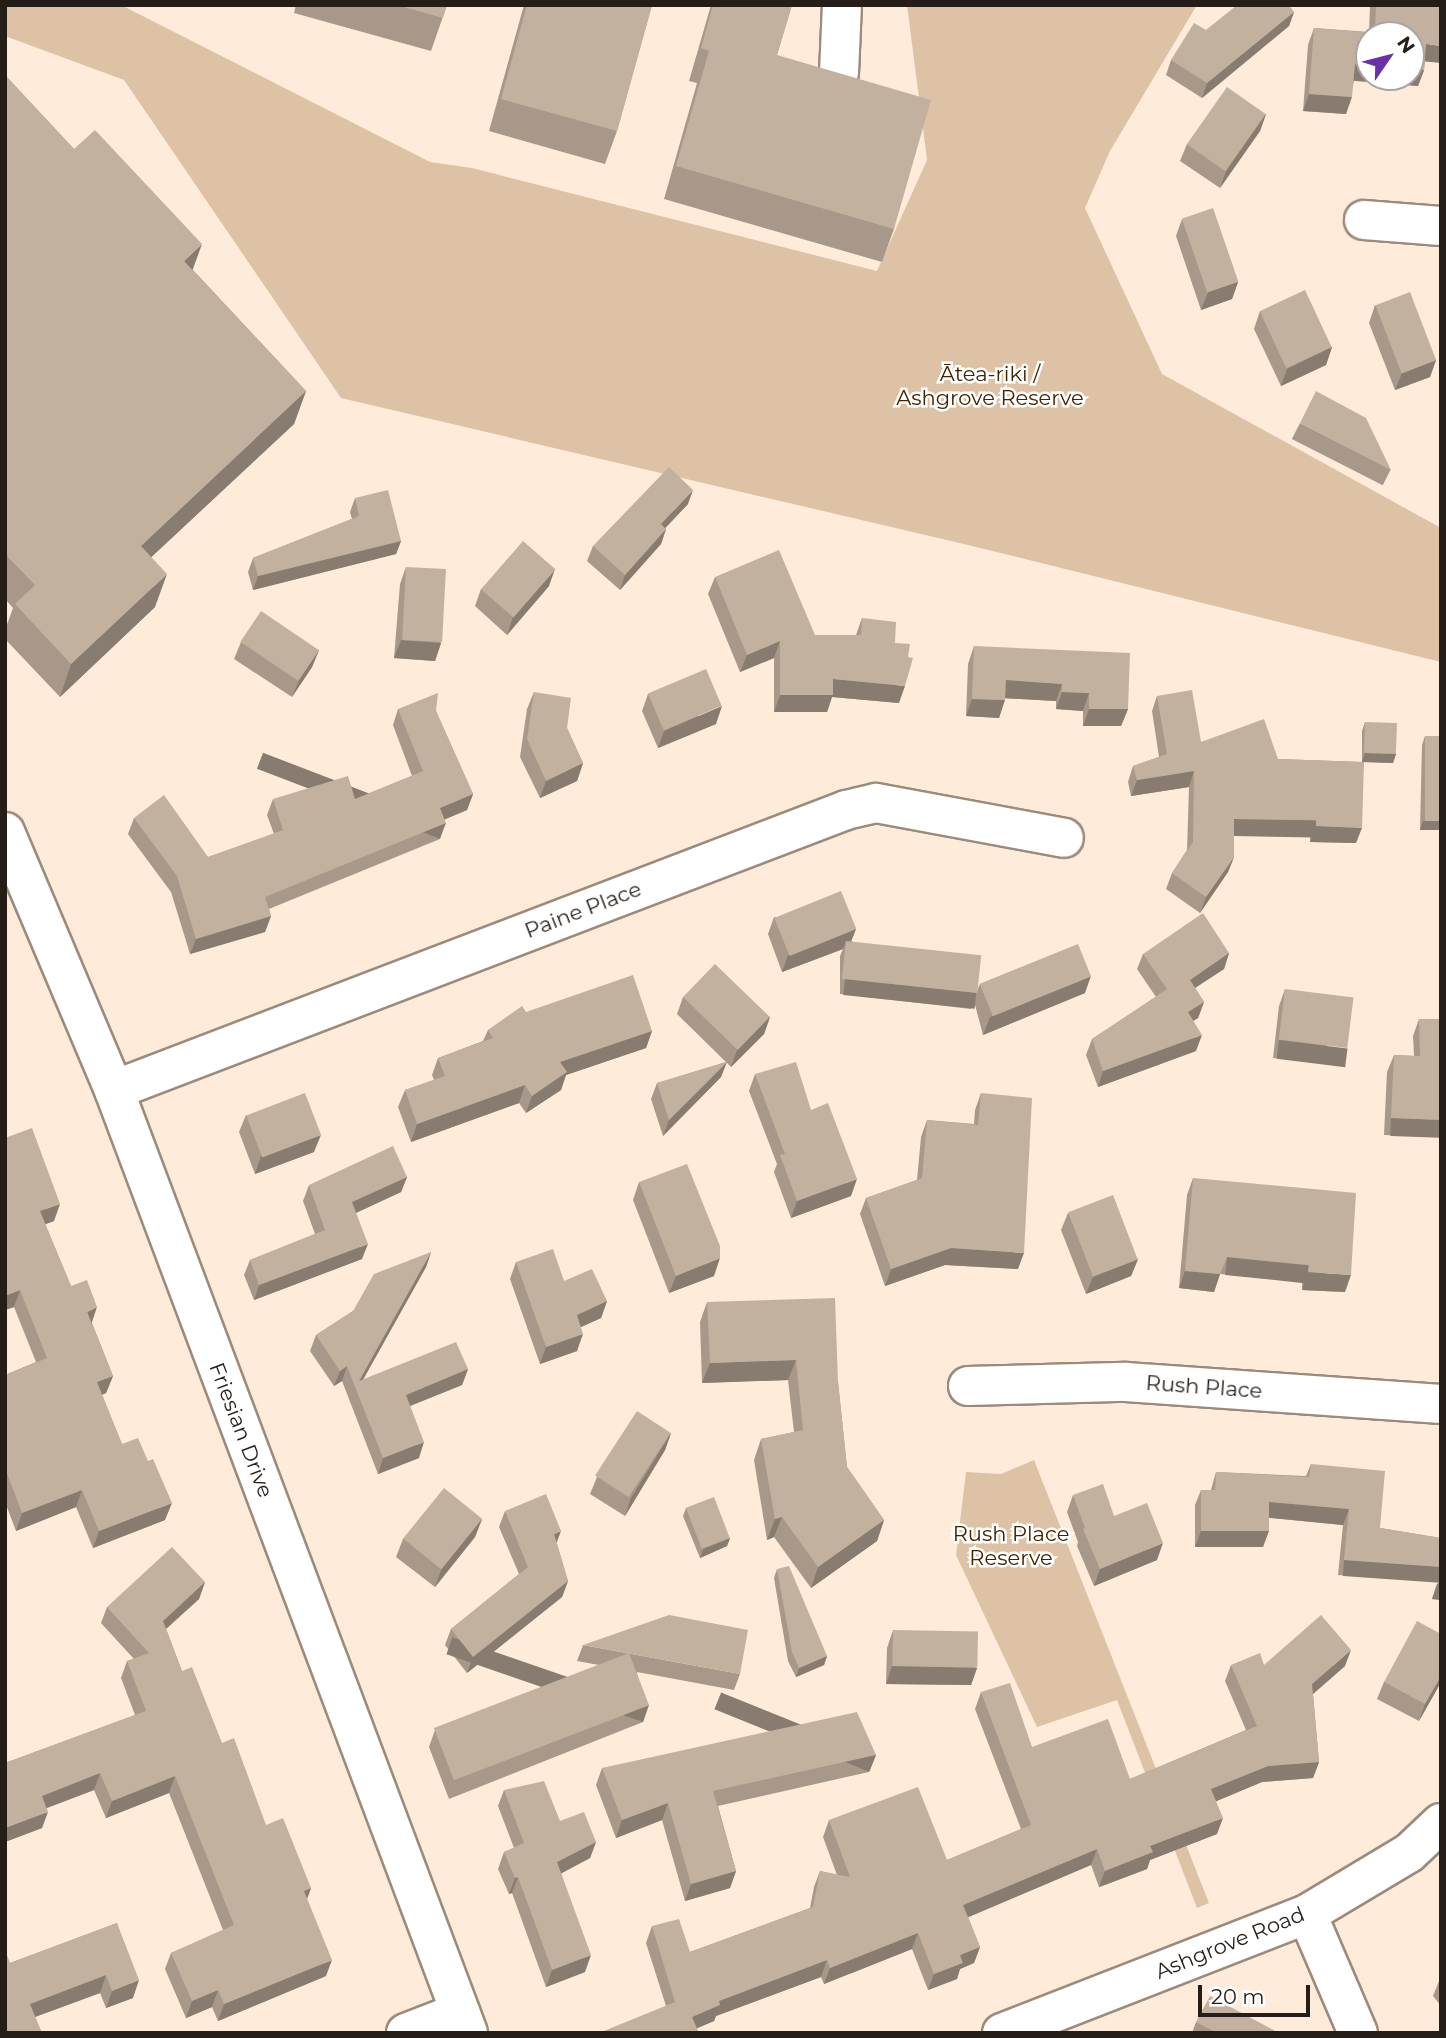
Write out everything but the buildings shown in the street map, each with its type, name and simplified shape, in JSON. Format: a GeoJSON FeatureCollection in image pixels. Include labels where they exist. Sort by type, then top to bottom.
{"type":"FeatureCollection","features":[{"type":"Feature","properties":{"kind":"street"},"geometry":{"type":"LineString","coordinates":[[839,73],[842,5]]}},
{"type":"Feature","properties":{"kind":"street"},"geometry":{"type":"LineString","coordinates":[[1364,220],[1441,226]]}},
{"type":"Feature","properties":{"kind":"street","name":"Paine Place"},"geometry":{"type":"LineString","coordinates":[[114,1090],[846,810],[876,803],[1064,838]]}},
{"type":"Feature","properties":{"kind":"street","name":"Friesian Drive"},"geometry":{"type":"LineString","coordinates":[[5,832],[114,1090],[464,2023]]}},
{"type":"Feature","properties":{"kind":"street","name":"Rush Place"},"geometry":{"type":"LineString","coordinates":[[968,1386],[1126,1382],[1441,1404]]}},
{"type":"Feature","properties":{"kind":"street","name":"Ashgrove Road"},"geometry":{"type":"LineString","coordinates":[[1002,2033],[1307,1914],[1409,1853],[1441,1823]]}},
{"type":"Feature","properties":{"kind":"street"},"geometry":{"type":"LineString","coordinates":[[1307,1914],[1358,2033]]}},
{"type":"Feature","properties":{"kind":"street"},"geometry":{"type":"LineString","coordinates":[[406,2033],[464,2023]]}},
{"type":"Feature","properties":{"kind":"green space","name":"Ātea-riki / Ashgrove Reserve"},"geometry":{"type":"Polygon","coordinates":[[[5,5],[121,5],[430,162],[472,168],[877,271],[927,160],[907,5],[1197,5],[1110,151],[1085,208],[1162,374],[1441,528],[1441,662],[968,545],[341,398],[124,80],[5,36],[5,5]]]}},
{"type":"Feature","properties":{"kind":"green space","name":"Rush Place Reserve"},"geometry":{"type":"Polygon","coordinates":[[[1034,1460],[1209,1903],[1197,1908],[1117,1700],[1037,1727],[956,1555],[966,1472],[1001,1474],[1034,1460]]]}}]}
